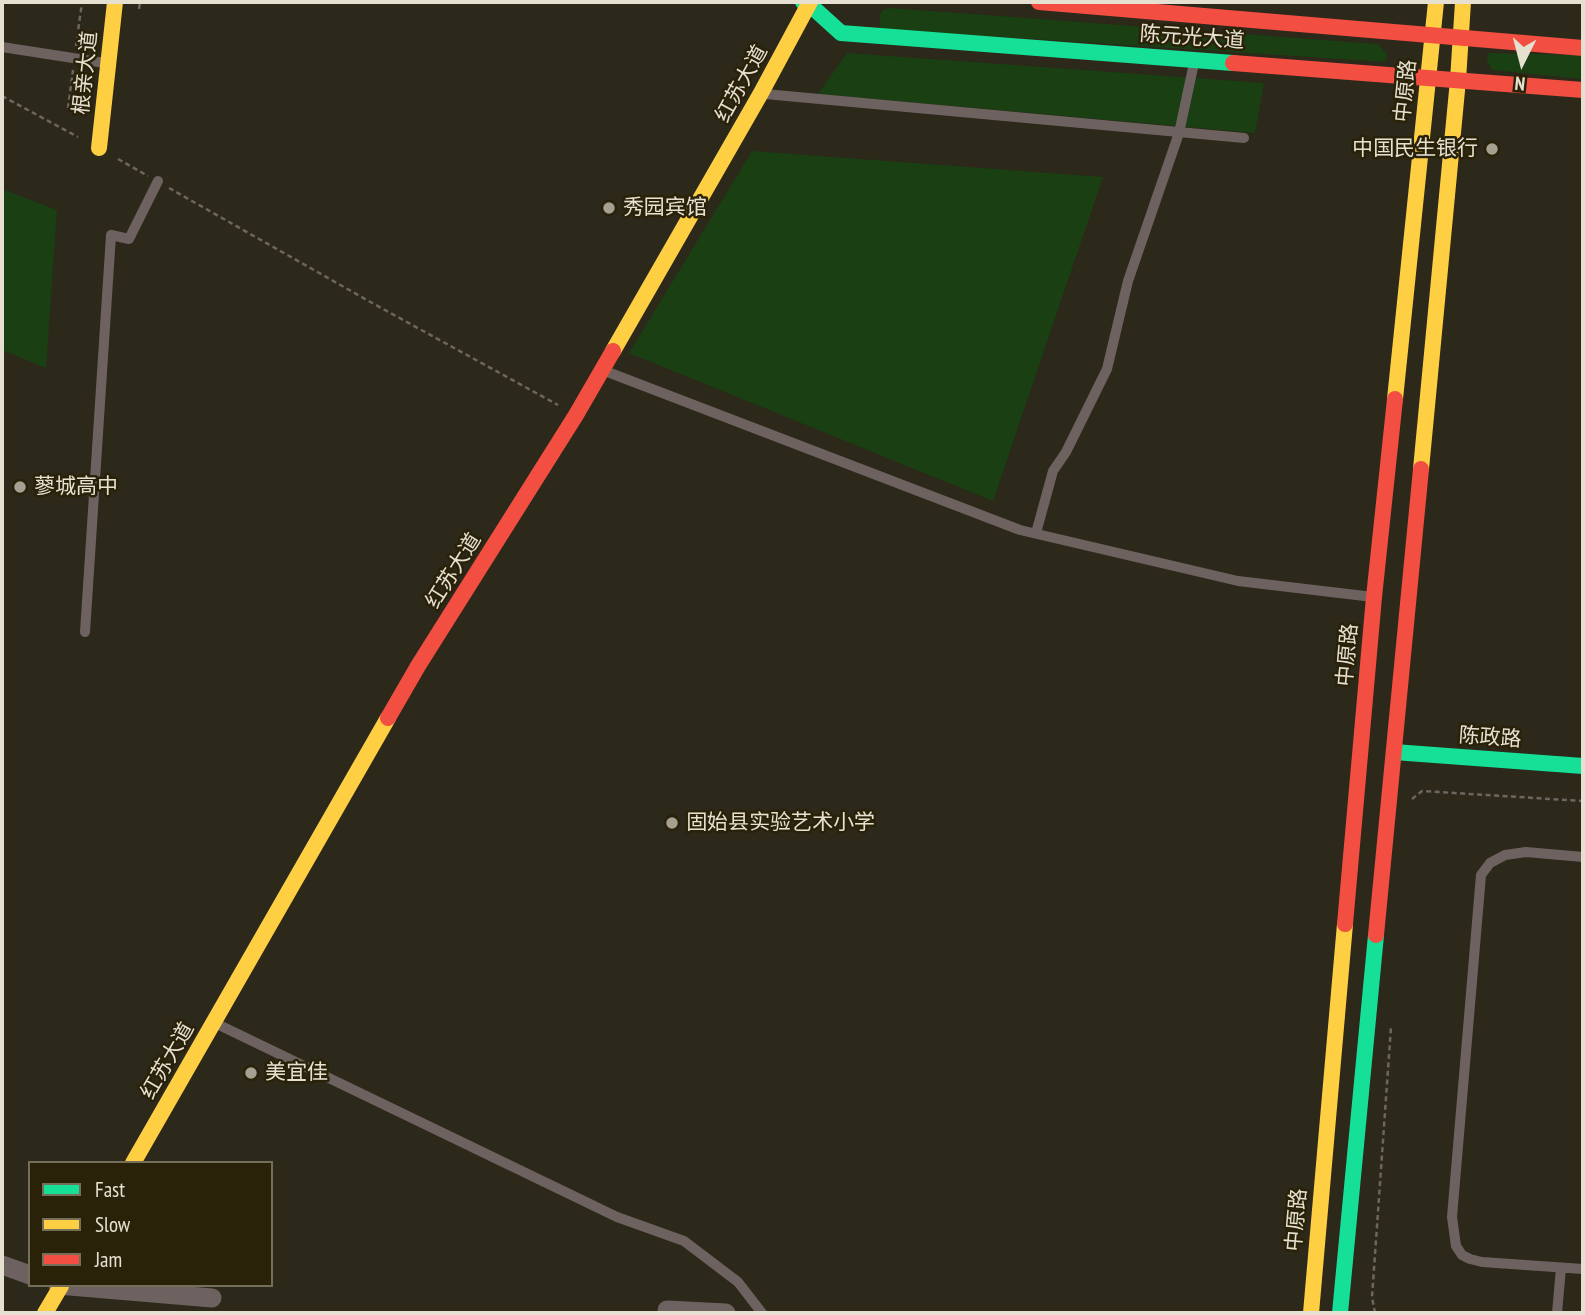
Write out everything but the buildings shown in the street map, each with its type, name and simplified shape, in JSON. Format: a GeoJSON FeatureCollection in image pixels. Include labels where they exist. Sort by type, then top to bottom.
{"type":"FeatureCollection","features":[{"type":"Feature","properties":{"kind":"main road","name":"根亲大道"},"geometry":{"type":"LineString","coordinates":[[99,148],[115,2]]}},
{"type":"Feature","properties":{"kind":"main road","name":"陈元光大道"},"geometry":{"type":"LineString","coordinates":[[809,2],[841,33],[1583,90]]}},
{"type":"Feature","properties":{"kind":"main road","name":"红苏大道"},"geometry":{"type":"LineString","coordinates":[[134,1161],[418,666],[576,415],[761,93],[809,2]]}},
{"type":"Feature","properties":{"kind":"main road","name":"陈元光大道"},"geometry":{"type":"LineString","coordinates":[[1039,2],[1583,48]]}},
{"type":"Feature","properties":{"kind":"main road","name":"中原路"},"geometry":{"type":"LineString","coordinates":[[1311,1313],[1374,597],[1436,2]]}},
{"type":"Feature","properties":{"kind":"main road"},"geometry":{"type":"LineString","coordinates":[[1340,1313],[1458,80],[1463,2]]}},
{"type":"Feature","properties":{"kind":"main road","name":"陈政路"},"geometry":{"type":"LineString","coordinates":[[1394,752],[1583,766]]}},
{"type":"Feature","properties":{"kind":"main road"},"geometry":{"type":"LineString","coordinates":[[45,1313],[59,1287]]}},
{"type":"Feature","properties":{"kind":"street"},"geometry":{"type":"LineString","coordinates":[[2,1265],[28,1274]]}},
{"type":"Feature","properties":{"kind":"street"},"geometry":{"type":"LineString","coordinates":[[73,1287],[212,1298]]}},
{"type":"Feature","properties":{"kind":"street"},"geometry":{"type":"LineString","coordinates":[[667,1312],[726,1313]]}},
{"type":"Feature","properties":{"kind":"lane"},"geometry":{"type":"LineString","coordinates":[[2,47],[108,64]]}},
{"type":"Feature","properties":{"kind":"lane"},"geometry":{"type":"LineString","coordinates":[[1036,533],[1054,471],[1107,369],[1128,281],[1179,133],[1195,59]]}},
{"type":"Feature","properties":{"kind":"lane"},"geometry":{"type":"LineString","coordinates":[[761,93],[1244,138]]}},
{"type":"Feature","properties":{"kind":"lane"},"geometry":{"type":"LineString","coordinates":[[85,632],[111,235],[129,239],[158,181]]}},
{"type":"Feature","properties":{"kind":"lane"},"geometry":{"type":"LineString","coordinates":[[602,370],[1008,525],[1238,581],[1374,597]]}},
{"type":"Feature","properties":{"kind":"lane"},"geometry":{"type":"LineString","coordinates":[[1583,857],[1526,852],[1505,855],[1490,863],[1481,875],[1452,1217],[1455,1246],[1462,1255],[1470,1259],[1583,1269]]}},
{"type":"Feature","properties":{"kind":"lane"},"geometry":{"type":"LineString","coordinates":[[214,1023],[617,1217],[684,1241],[738,1282],[762,1313]]}},
{"type":"Feature","properties":{"kind":"lane"},"geometry":{"type":"LineString","coordinates":[[1557,1313],[1561,1268]]}},
{"type":"Feature","properties":{"kind":"path"},"geometry":{"type":"LineString","coordinates":[[139,9],[140,2]]}},
{"type":"Feature","properties":{"kind":"path"},"geometry":{"type":"LineString","coordinates":[[2,96],[576,415]]}},
{"type":"Feature","properties":{"kind":"path"},"geometry":{"type":"LineString","coordinates":[[1409,803],[1422,791],[1583,801]]}},
{"type":"Feature","properties":{"kind":"path"},"geometry":{"type":"LineString","coordinates":[[1375,1313],[1372,1297],[1391,1020]]}},
{"type":"Feature","properties":{"kind":"green space"},"geometry":{"type":"Polygon","coordinates":[[[891,8],[1378,44],[1387,54],[1386,62],[880,29],[880,14],[891,8]]]}},
{"type":"Feature","properties":{"kind":"green space"},"geometry":{"type":"Polygon","coordinates":[[[847,53],[1264,83],[1255,133],[818,94],[847,53]]]}},
{"type":"Feature","properties":{"kind":"green space"},"geometry":{"type":"Polygon","coordinates":[[[1488,53],[1583,55],[1583,79],[1492,70],[1487,61],[1488,53]]]}},
{"type":"Feature","properties":{"kind":"green space"},"geometry":{"type":"Polygon","coordinates":[[[752,151],[1103,177],[993,501],[629,353],[752,151]]]}},
{"type":"Feature","properties":{"kind":"green space"},"geometry":{"type":"Polygon","coordinates":[[[2,189],[57,210],[46,368],[2,350],[2,189]]]}},
{"type":"Feature","properties":{"kind":"traffic: fast"},"geometry":{"type":"LineString","coordinates":[[803,2],[809,4],[841,33],[1233,63]]}},
{"type":"Feature","properties":{"kind":"traffic: fast"},"geometry":{"type":"LineString","coordinates":[[1394,752],[1583,766]]}},
{"type":"Feature","properties":{"kind":"traffic: fast"},"geometry":{"type":"LineString","coordinates":[[1340,1313],[1376,935]]}},
{"type":"Feature","properties":{"kind":"traffic: slow"},"geometry":{"type":"LineString","coordinates":[[99,148],[115,2]]}},
{"type":"Feature","properties":{"kind":"traffic: slow"},"geometry":{"type":"LineString","coordinates":[[613,351],[810,2]]}},
{"type":"Feature","properties":{"kind":"traffic: slow"},"geometry":{"type":"LineString","coordinates":[[1395,399],[1436,2]]}},
{"type":"Feature","properties":{"kind":"traffic: slow"},"geometry":{"type":"LineString","coordinates":[[1421,469],[1463,2]]}},
{"type":"Feature","properties":{"kind":"traffic: slow"},"geometry":{"type":"LineString","coordinates":[[134,1161],[388,718]]}},
{"type":"Feature","properties":{"kind":"traffic: slow"},"geometry":{"type":"LineString","coordinates":[[1311,1313],[1345,924]]}},
{"type":"Feature","properties":{"kind":"traffic: slow"},"geometry":{"type":"LineString","coordinates":[[45,1313],[60,1287]]}},
{"type":"Feature","properties":{"kind":"traffic: jam"},"geometry":{"type":"LineString","coordinates":[[1039,2],[1583,48]]}},
{"type":"Feature","properties":{"kind":"traffic: jam"},"geometry":{"type":"LineString","coordinates":[[1233,63],[1583,90]]}},
{"type":"Feature","properties":{"kind":"traffic: jam"},"geometry":{"type":"LineString","coordinates":[[388,718],[613,351]]}},
{"type":"Feature","properties":{"kind":"traffic: jam"},"geometry":{"type":"LineString","coordinates":[[1345,924],[1374,597],[1395,399]]}},
{"type":"Feature","properties":{"kind":"traffic: jam"},"geometry":{"type":"LineString","coordinates":[[1376,935],[1421,469]]}},
{"type":"Feature","properties":{"kind":"place","name":"中国民生银行"},"geometry":{"type":"Point","coordinates":[1492,149]}},
{"type":"Feature","properties":{"kind":"place","name":"秀园宾馆"},"geometry":{"type":"Point","coordinates":[609,208]}},
{"type":"Feature","properties":{"kind":"place","name":"蓼城高中"},"geometry":{"type":"Point","coordinates":[20,487]}},
{"type":"Feature","properties":{"kind":"place","name":"固始县实验艺术小学"},"geometry":{"type":"Point","coordinates":[672,823]}},
{"type":"Feature","properties":{"kind":"place","name":"美宜佳"},"geometry":{"type":"Point","coordinates":[251,1073]}}]}
